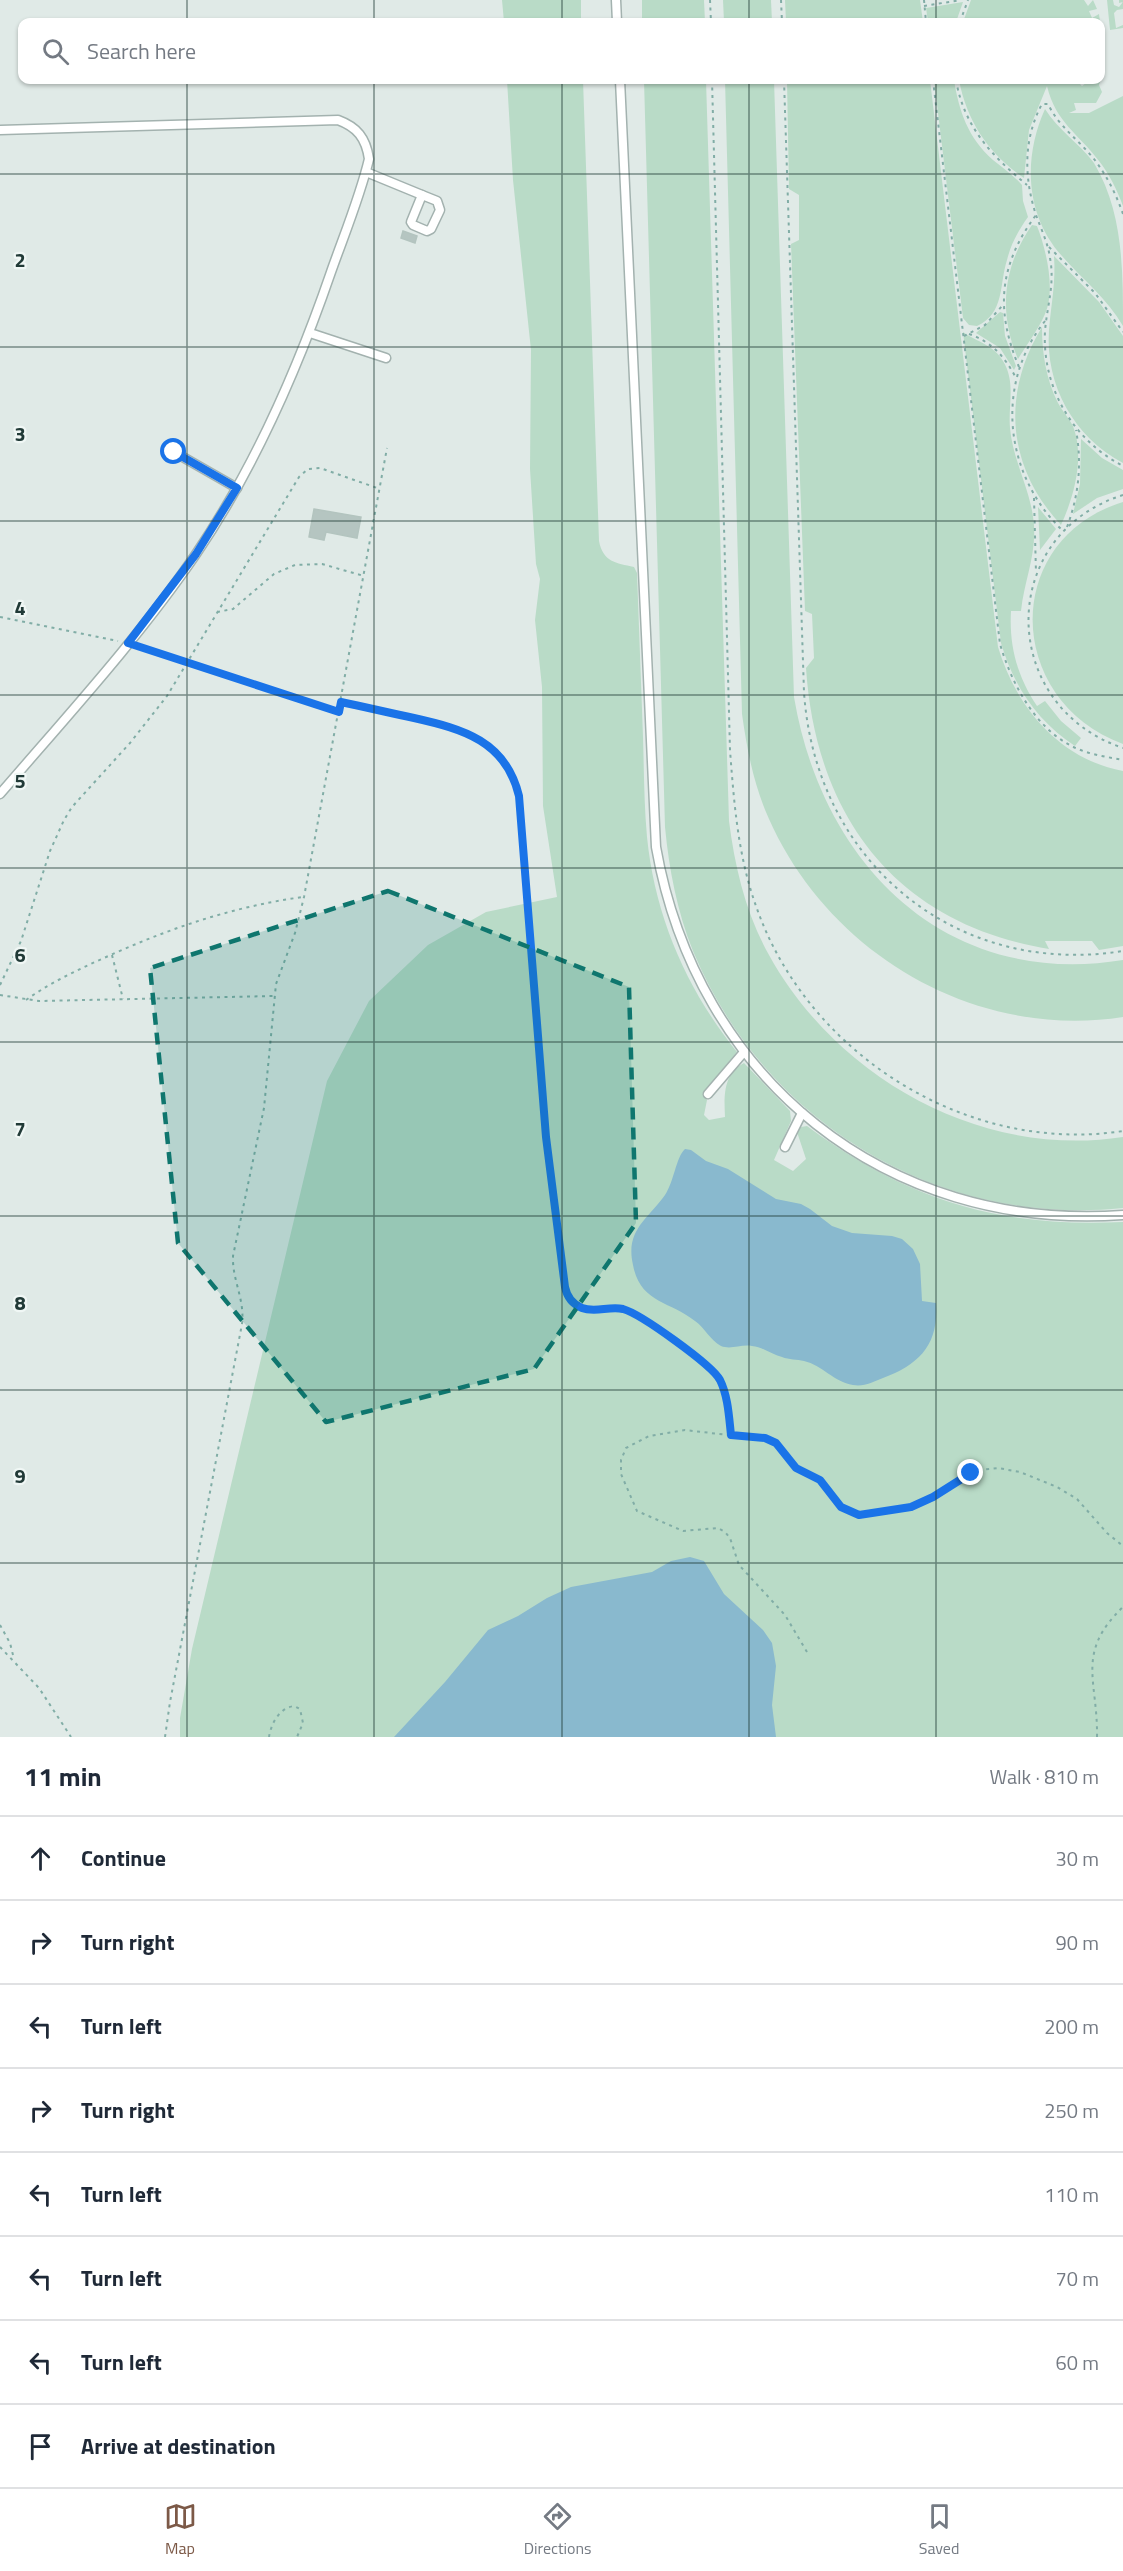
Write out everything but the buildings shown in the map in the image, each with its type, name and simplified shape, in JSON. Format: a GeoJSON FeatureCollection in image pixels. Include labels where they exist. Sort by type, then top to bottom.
{"type":"FeatureCollection","features":[{"type":"Feature","properties":{"kind":"lane"},"geometry":{"type":"LineString","coordinates":[[616,0],[617,18]]}},
{"type":"Feature","properties":{"kind":"lane"},"geometry":{"type":"LineString","coordinates":[[620,84],[656,847],[667,901],[685,953],[717,1014],[744,1052],[802,1113],[840,1142],[913,1181],[965,1200],[1046,1215],[1123,1215]]}},
{"type":"Feature","properties":{"kind":"lane"},"geometry":{"type":"LineString","coordinates":[[0,130],[338,120],[351,125],[360,134],[367,146],[369,159],[310,333],[275,415],[237,488],[196,554],[128,643],[0,794]]}},
{"type":"Feature","properties":{"kind":"lane"},"geometry":{"type":"LineString","coordinates":[[366,172],[422,195]]}},
{"type":"Feature","properties":{"kind":"lane"},"geometry":{"type":"LineString","coordinates":[[310,333],[386,358]]}},
{"type":"Feature","properties":{"kind":"lane"},"geometry":{"type":"LineString","coordinates":[[174,452],[237,488]]}},
{"type":"Feature","properties":{"kind":"lane"},"geometry":{"type":"LineString","coordinates":[[708,1094],[744,1052]]}},
{"type":"Feature","properties":{"kind":"lane"},"geometry":{"type":"LineString","coordinates":[[785,1147],[802,1113]]}},
{"type":"Feature","properties":{"kind":"path"},"geometry":{"type":"LineString","coordinates":[[710,0],[711,18]]}},
{"type":"Feature","properties":{"kind":"path"},"geometry":{"type":"LineString","coordinates":[[781,0],[782,18]]}},
{"type":"Feature","properties":{"kind":"path"},"geometry":{"type":"LineString","coordinates":[[924,0],[926,18]]}},
{"type":"Feature","properties":{"kind":"path"},"geometry":{"type":"LineString","coordinates":[[924,6],[961,0]]}},
{"type":"Feature","properties":{"kind":"path"},"geometry":{"type":"LineString","coordinates":[[961,18],[968,0]]}},
{"type":"Feature","properties":{"kind":"path"},"geometry":{"type":"LineString","coordinates":[[712,84],[730,750],[742,856],[756,908],[783,964],[825,1022],[865,1059],[909,1089],[957,1112],[1009,1126],[1062,1133],[1123,1131]]}},
{"type":"Feature","properties":{"kind":"path"},"geometry":{"type":"LineString","coordinates":[[784,84],[804,692],[810,739],[823,784],[844,827],[873,865],[907,897],[947,923],[990,942],[1036,952],[1084,955],[1123,951]]}},
{"type":"Feature","properties":{"kind":"path"},"geometry":{"type":"LineString","coordinates":[[933,84],[997,628],[1005,660],[1018,691],[1049,730],[1079,749],[1123,760]]}},
{"type":"Feature","properties":{"kind":"path"},"geometry":{"type":"LineString","coordinates":[[957,84],[963,108],[979,139],[992,155],[1027,185]]}},
{"type":"Feature","properties":{"kind":"path"},"geometry":{"type":"LineString","coordinates":[[1123,214],[1104,172],[1083,146],[1065,129],[1046,103],[1041,106],[1032,131],[1027,158],[1027,185],[1047,244],[1052,284],[1045,346],[1051,380],[1065,412],[1075,427],[1099,451],[1123,466]]}},
{"type":"Feature","properties":{"kind":"path"},"geometry":{"type":"LineString","coordinates":[[1019,367],[1006,331],[1003,305],[1007,272],[1012,257],[1036,216]]}},
{"type":"Feature","properties":{"kind":"path"},"geometry":{"type":"LineString","coordinates":[[1047,244],[1095,293],[1123,332]]}},
{"type":"Feature","properties":{"kind":"path"},"geometry":{"type":"LineString","coordinates":[[963,336],[985,325],[1003,305]]}},
{"type":"Feature","properties":{"kind":"path"},"geometry":{"type":"LineString","coordinates":[[1047,319],[1033,337],[1019,367],[1012,408],[1013,438],[1020,467],[1033,495],[1065,530]]}},
{"type":"Feature","properties":{"kind":"path"},"geometry":{"type":"LineString","coordinates":[[969,334],[986,342],[1001,354],[1016,379]]}},
{"type":"Feature","properties":{"kind":"path"},"geometry":{"type":"LineString","coordinates":[[1065,530],[1078,486],[1079,456],[1075,427]]}},
{"type":"Feature","properties":{"kind":"path"},"geometry":{"type":"LineString","coordinates":[[165,1737],[242,1324],[243,1306],[233,1273],[233,1256],[264,1108],[274,996],[280,972],[295,933],[304,897],[387,448]]}},
{"type":"Feature","properties":{"kind":"path"},"geometry":{"type":"LineString","coordinates":[[0,985],[21,941],[50,851],[64,820],[72,807],[149,720],[167,696],[303,472],[314,467],[320,468],[380,489]]}},
{"type":"Feature","properties":{"kind":"path"},"geometry":{"type":"LineString","coordinates":[[1033,495],[1036,574]]}},
{"type":"Feature","properties":{"kind":"path"},"geometry":{"type":"LineString","coordinates":[[1123,495],[1088,511],[1052,544],[1036,574],[1031,591],[1028,624],[1029,641],[1038,674],[1055,703],[1073,721],[1094,736],[1123,748]]}},
{"type":"Feature","properties":{"kind":"path"},"geometry":{"type":"LineString","coordinates":[[217,612],[233,609],[274,574],[295,565],[322,564],[364,576]]}},
{"type":"Feature","properties":{"kind":"path"},"geometry":{"type":"LineString","coordinates":[[0,617],[128,643],[339,712]]}},
{"type":"Feature","properties":{"kind":"path"},"geometry":{"type":"LineString","coordinates":[[341,702],[457,729],[493,750],[510,771],[519,796],[546,1137],[566,1292],[573,1302],[585,1309],[614,1308],[632,1312],[706,1364],[719,1379],[723,1389],[731,1435]]}},
{"type":"Feature","properties":{"kind":"path"},"geometry":{"type":"LineString","coordinates":[[26,1000],[64,976],[209,917],[252,905],[304,897]]}},
{"type":"Feature","properties":{"kind":"path"},"geometry":{"type":"LineString","coordinates":[[112,955],[123,999]]}},
{"type":"Feature","properties":{"kind":"path"},"geometry":{"type":"LineString","coordinates":[[0,995],[26,1000],[274,996]]}},
{"type":"Feature","properties":{"kind":"path"},"geometry":{"type":"LineString","coordinates":[[807,1652],[785,1615],[739,1565],[730,1538],[725,1532],[718,1528],[683,1531],[645,1516],[634,1507],[624,1483],[621,1460],[626,1448],[636,1441],[674,1431],[765,1438],[776,1443],[796,1468],[820,1480],[841,1507],[859,1515],[911,1507],[978,1470],[998,1468],[1020,1472],[1057,1487],[1077,1499],[1107,1533],[1123,1546]]}},
{"type":"Feature","properties":{"kind":"path"},"geometry":{"type":"LineString","coordinates":[[1096,1737],[1096,1712],[1091,1675],[1094,1652],[1102,1630],[1123,1606]]}},
{"type":"Feature","properties":{"kind":"path"},"geometry":{"type":"LineString","coordinates":[[0,1625],[10,1643],[14,1659]]}},
{"type":"Feature","properties":{"kind":"path"},"geometry":{"type":"LineString","coordinates":[[0,1647],[14,1659],[39,1688],[71,1737]]}},
{"type":"Feature","properties":{"kind":"path"},"geometry":{"type":"LineString","coordinates":[[269,1737],[270,1729],[279,1714],[286,1707],[294,1706],[300,1709],[303,1718],[297,1737]]}},
{"type":"Feature","properties":{"kind":"highlighted area"},"geometry":{"type":"Polygon","coordinates":[[[388,891],[629,987],[636,1223],[534,1369],[326,1422],[178,1243],[150,968],[388,891]]]}},
{"type":"Feature","properties":{"kind":"green space"},"geometry":{"type":"Polygon","coordinates":[[[502,0],[581,0],[581,18],[504,18],[502,0]]]}},
{"type":"Feature","properties":{"kind":"green space"},"geometry":{"type":"Polygon","coordinates":[[[642,0],[704,0],[705,18],[642,18],[642,0]]]}},
{"type":"Feature","properties":{"kind":"green space"},"geometry":{"type":"Polygon","coordinates":[[[723,0],[771,0],[772,18],[724,18],[723,0]]]}},
{"type":"Feature","properties":{"kind":"green space"},"geometry":{"type":"Polygon","coordinates":[[[785,0],[920,0],[922,18],[786,18],[785,0]]]}},
{"type":"Feature","properties":{"kind":"green space"},"geometry":{"type":"Polygon","coordinates":[[[971,0],[1084,0],[1088,6],[1093,0],[1097,9],[1089,11],[1092,18],[964,18],[971,0]]]}},
{"type":"Feature","properties":{"kind":"green space"},"geometry":{"type":"Polygon","coordinates":[[[1107,0],[1113,0],[1114,5],[1119,7],[1123,2],[1123,9],[1114,13],[1116,28],[1123,25],[1123,28],[1110,30],[1107,0]]]}},
{"type":"Feature","properties":{"kind":"green space"},"geometry":{"type":"Polygon","coordinates":[[[963,2],[957,18],[927,18],[926,8],[963,2]]]}},
{"type":"Feature","properties":{"kind":"green space"},"geometry":{"type":"Polygon","coordinates":[[[507,84],[583,84],[599,541],[607,557],[616,563],[634,567],[637,573],[646,825],[657,896],[676,951],[689,978],[703,1004],[737,1052],[705,1091],[704,1096],[707,1100],[704,1115],[709,1120],[725,1117],[725,1094],[728,1079],[744,1063],[790,1111],[791,1121],[774,1160],[793,1171],[806,1159],[797,1132],[801,1127],[807,1126],[844,1152],[881,1173],[956,1204],[995,1214],[1035,1220],[1078,1223],[1123,1222],[1123,1737],[180,1737],[180,1718],[192,1649],[327,1081],[369,1001],[428,945],[486,912],[557,897],[543,806],[542,687],[535,620],[540,579],[536,564],[530,469],[531,350],[513,180],[507,84]]]}},
{"type":"Feature","properties":{"kind":"green space"},"geometry":{"type":"Polygon","coordinates":[[[644,84],[706,84],[729,821],[738,873],[748,907],[769,955],[798,999],[833,1038],[873,1072],[918,1100],[967,1122],[1017,1135],[1070,1141],[1123,1137],[1123,1208],[1054,1209],[988,1200],[924,1180],[865,1151],[811,1113],[764,1066],[724,1012],[693,951],[682,921],[674,890],[665,827],[644,84]]]}},
{"type":"Feature","properties":{"kind":"green space"},"geometry":{"type":"Polygon","coordinates":[[[725,84],[774,84],[794,697],[809,757],[832,813],[863,861],[902,902],[948,934],[1000,955],[1059,964],[1123,960],[1123,1017],[1068,1021],[1014,1015],[962,1000],[913,977],[868,947],[829,910],[795,867],[769,819],[752,768],[742,714],[725,84]]]}},
{"type":"Feature","properties":{"kind":"green space"},"geometry":{"type":"Polygon","coordinates":[[[787,84],[930,84],[998,647],[1016,690],[1043,727],[1079,755],[1100,765],[1123,771],[1123,946],[1099,950],[1092,941],[1045,941],[1049,949],[995,936],[948,916],[908,889],[874,855],[847,816],[827,772],[813,722],[806,668],[814,658],[812,614],[805,611],[791,244],[799,240],[799,195],[789,189],[787,84]]]}},
{"type":"Feature","properties":{"kind":"green space"},"geometry":{"type":"Polygon","coordinates":[[[934,84],[955,84],[962,113],[977,143],[984,152],[1022,185],[1023,201],[1028,217],[1011,249],[1000,298],[992,314],[977,326],[969,325],[963,318],[934,84]]]}},
{"type":"Feature","properties":{"kind":"green space"},"geometry":{"type":"Polygon","coordinates":[[[960,84],[1080,84],[1082,86],[1099,84],[1102,92],[1096,103],[1074,103],[1076,110],[1069,113],[1089,113],[1123,96],[1123,206],[1103,166],[1062,119],[1047,86],[1029,130],[1024,178],[1011,169],[981,136],[968,110],[960,84]]]}},
{"type":"Feature","properties":{"kind":"green space"},"geometry":{"type":"Polygon","coordinates":[[[1045,109],[1094,163],[1111,201],[1119,241],[1123,283],[1123,326],[1102,298],[1062,256],[1041,223],[1031,186],[1031,166],[1033,147],[1045,109]]]}},
{"type":"Feature","properties":{"kind":"green space"},"geometry":{"type":"Polygon","coordinates":[[[1032,225],[1037,226],[1044,246],[1049,270],[1050,293],[1045,314],[1018,359],[1008,324],[1007,290],[1015,257],[1032,225]]]}},
{"type":"Feature","properties":{"kind":"green space"},"geometry":{"type":"Polygon","coordinates":[[[1054,256],[1099,302],[1123,336],[1123,463],[1090,439],[1066,407],[1058,389],[1049,350],[1054,256]]]}},
{"type":"Feature","properties":{"kind":"green space"},"geometry":{"type":"Polygon","coordinates":[[[1000,312],[1003,313],[1005,336],[1016,366],[1014,370],[1000,348],[976,333],[1000,312]]]}},
{"type":"Feature","properties":{"kind":"green space"},"geometry":{"type":"Polygon","coordinates":[[[1042,327],[1048,375],[1058,403],[1073,426],[1078,451],[1074,490],[1061,525],[1043,503],[1029,479],[1020,455],[1016,429],[1016,404],[1020,378],[1029,352],[1042,327]]]}},
{"type":"Feature","properties":{"kind":"green space"},"geometry":{"type":"Polygon","coordinates":[[[963,332],[995,351],[1007,369],[1010,385],[1012,441],[1033,513],[1032,558],[1021,611],[1011,611],[1011,636],[1019,672],[1037,706],[1045,701],[1061,721],[1081,738],[1075,746],[1049,726],[1029,702],[1013,674],[1001,643],[963,332]]]}},
{"type":"Feature","properties":{"kind":"green space"},"geometry":{"type":"Polygon","coordinates":[[[1081,439],[1102,458],[1123,470],[1123,489],[1097,498],[1073,514],[1080,484],[1081,439]]]}},
{"type":"Feature","properties":{"kind":"green space"},"geometry":{"type":"Polygon","coordinates":[[[1123,502],[1123,744],[1084,723],[1056,693],[1039,659],[1033,621],[1038,584],[1055,550],[1083,522],[1123,502]]]}},
{"type":"Feature","properties":{"kind":"green space"},"geometry":{"type":"Polygon","coordinates":[[[1038,507],[1056,529],[1040,550],[1038,507]]]}},
{"type":"Feature","properties":{"kind":"water"},"geometry":{"type":"Polygon","coordinates":[[[685,1149],[691,1150],[706,1161],[728,1169],[776,1199],[801,1204],[832,1226],[852,1233],[902,1239],[913,1249],[920,1264],[922,1301],[936,1303],[934,1330],[924,1351],[917,1359],[896,1372],[868,1384],[853,1385],[840,1381],[817,1366],[801,1360],[785,1358],[760,1348],[721,1346],[695,1321],[649,1294],[642,1287],[633,1265],[632,1243],[640,1226],[668,1190],[679,1158],[685,1149]]]}},
{"type":"Feature","properties":{"kind":"water"},"geometry":{"type":"Polygon","coordinates":[[[690,1557],[704,1561],[724,1594],[763,1630],[772,1643],[776,1666],[772,1705],[776,1737],[394,1737],[445,1682],[488,1630],[571,1587],[652,1572],[671,1561],[690,1557]]]}},
{"type":"Feature","properties":{"kind":"route"},"geometry":{"type":"LineString","coordinates":[[174,452],[237,488],[196,554],[128,643],[339,712],[341,702],[457,729],[482,741],[493,750],[503,760],[516,783],[519,796],[546,1137],[568,1297],[585,1309],[614,1308],[632,1312],[706,1364],[719,1379],[723,1389],[731,1435],[765,1438],[776,1443],[796,1468],[820,1480],[841,1507],[848,1511],[864,1514],[911,1507],[933,1497],[971,1473]]}}]}
